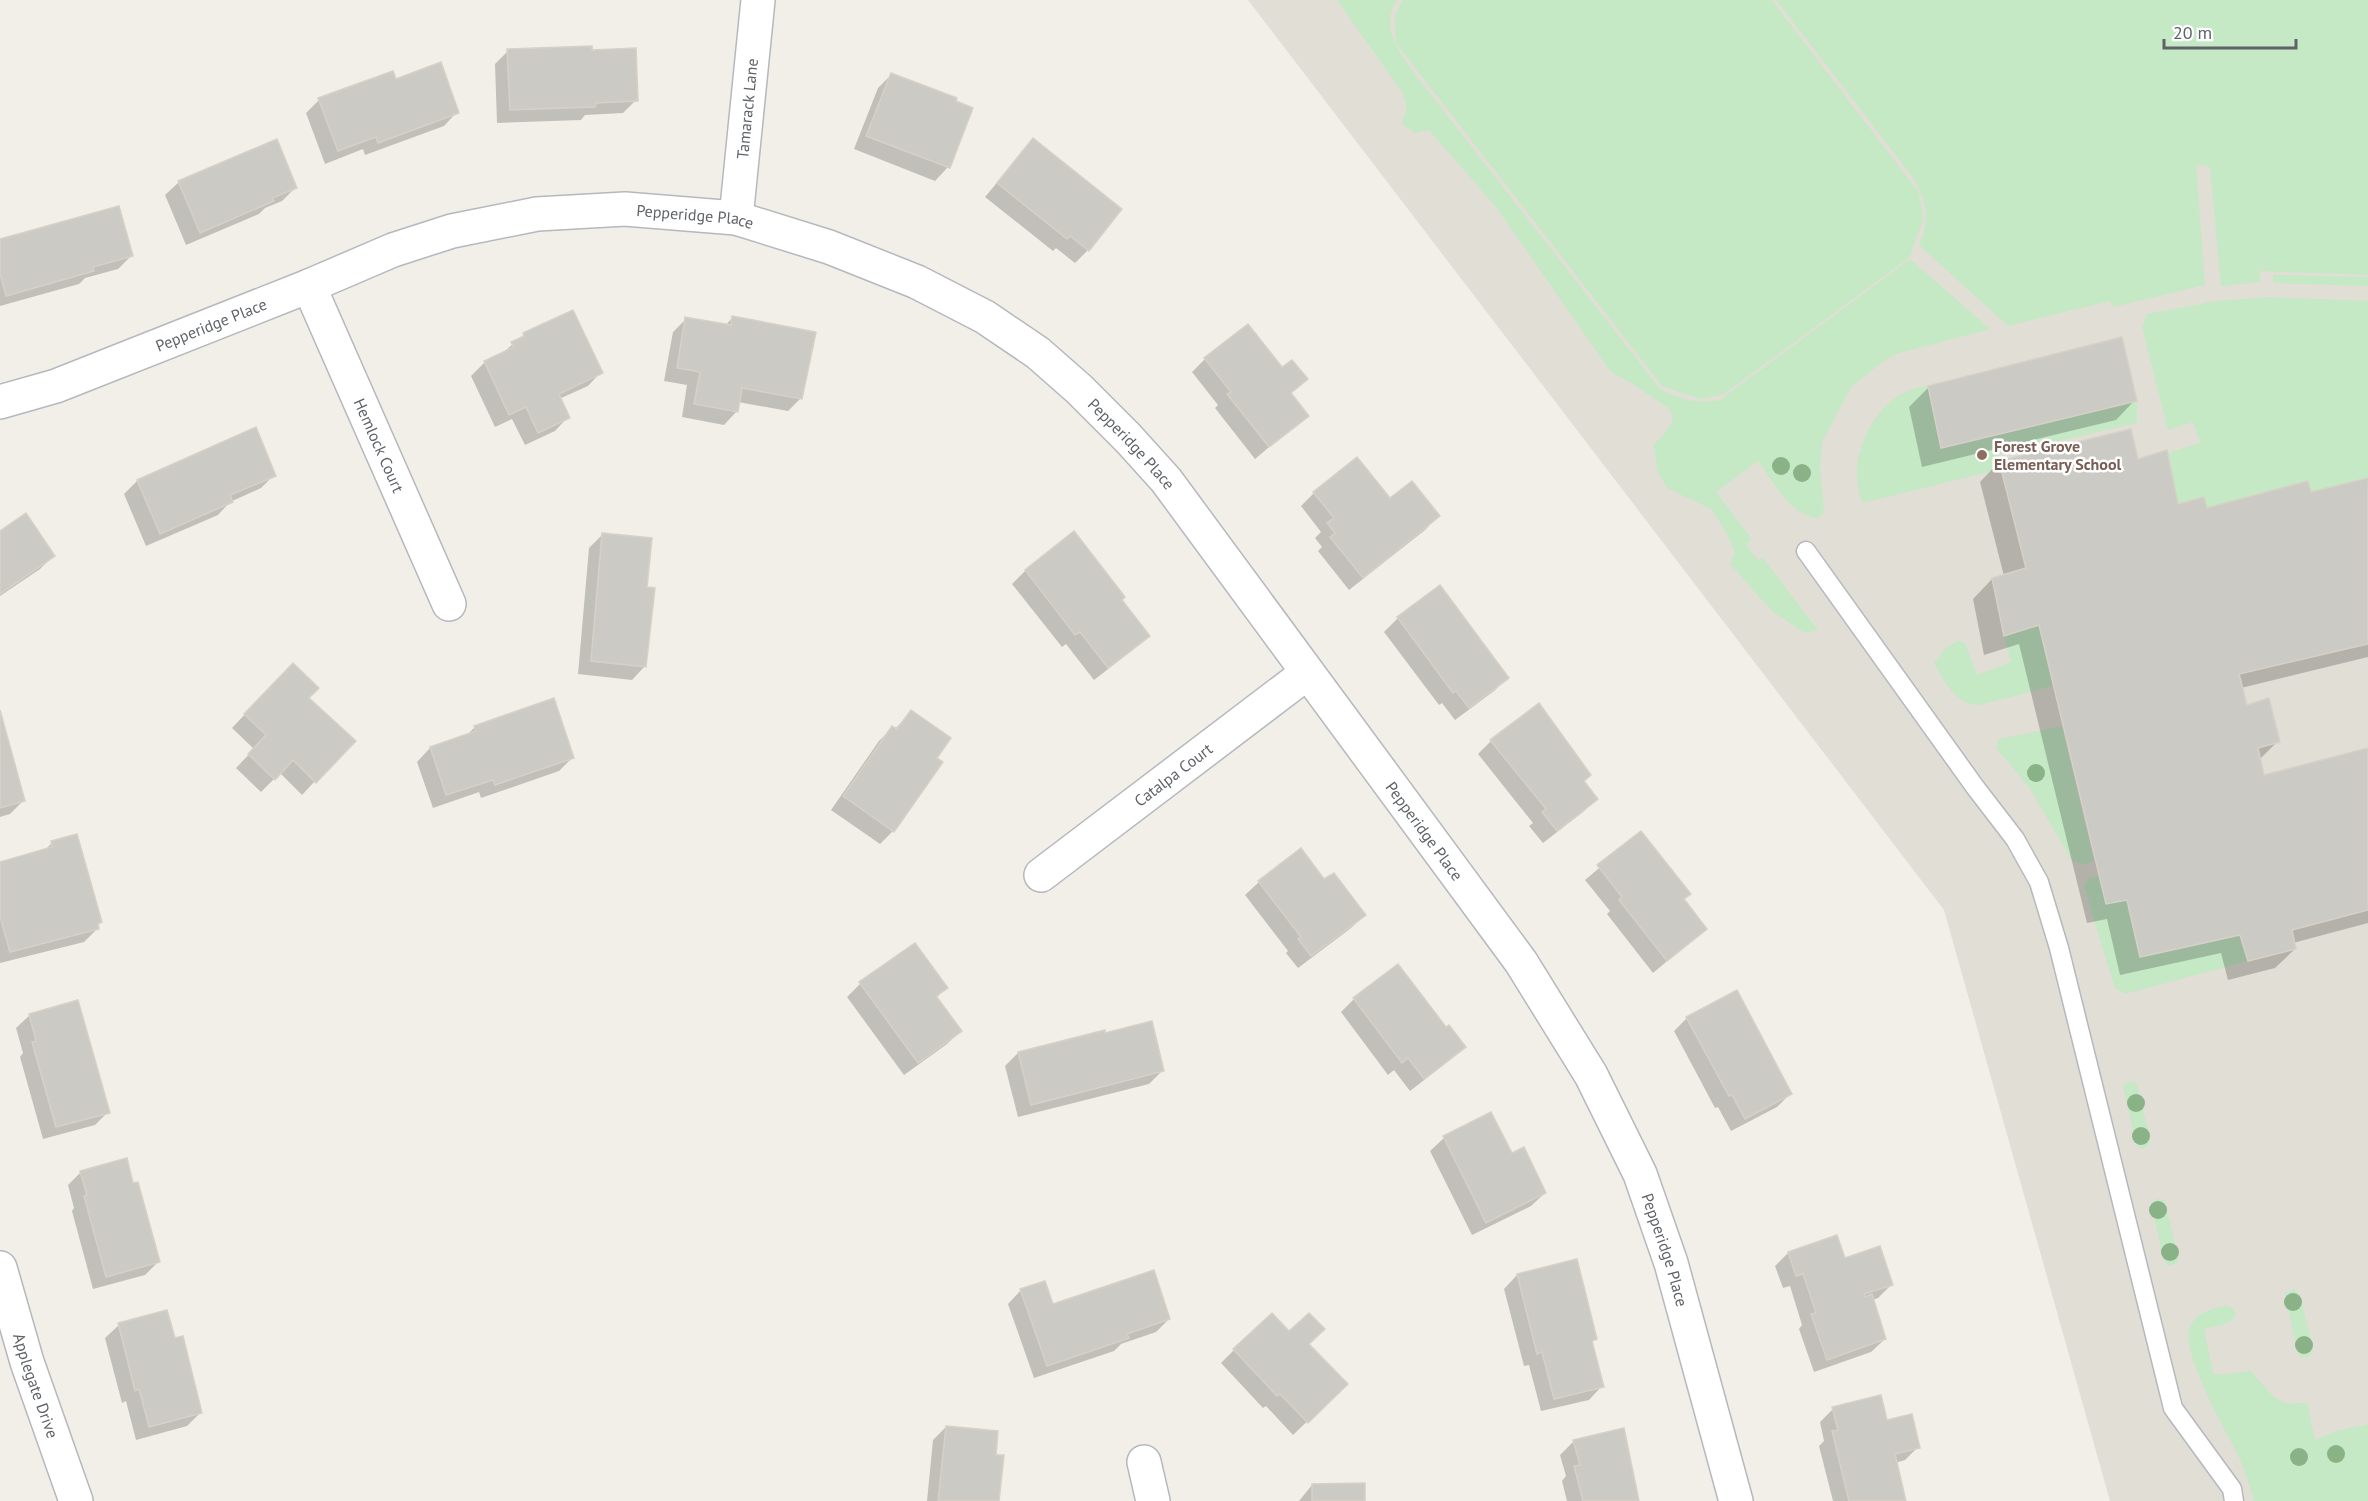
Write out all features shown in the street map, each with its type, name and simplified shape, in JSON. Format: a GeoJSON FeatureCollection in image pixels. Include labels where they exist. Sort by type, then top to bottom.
{"type":"FeatureCollection","features":[{"type":"Feature","properties":{"kind":"street","name":"Tamarack Lane"},"geometry":{"type":"LineString","coordinates":[[736,218],[758,0]]}},
{"type":"Feature","properties":{"kind":"street","name":"Pepperidge Place"},"geometry":{"type":"LineString","coordinates":[[0,402],[56,386],[309,286],[393,250],[452,231],[537,214],[626,209],[736,218],[829,247],[917,282],[985,317],[1038,353],[1079,389],[1166,480],[1521,962],[1590,1074],[1640,1174],[1667,1252],[1736,1501]]}},
{"type":"Feature","properties":{"kind":"street","name":"Hemlock Court"},"geometry":{"type":"LineString","coordinates":[[309,286],[449,604]]}},
{"type":"Feature","properties":{"kind":"street","name":"Catalpa Court"},"geometry":{"type":"LineString","coordinates":[[1041,875],[1307,674]]}},
{"type":"Feature","properties":{"kind":"street","name":"Applegate Drive"},"geometry":{"type":"LineString","coordinates":[[0,1268],[27,1362],[76,1501]]}},
{"type":"Feature","properties":{"kind":"street"},"geometry":{"type":"LineString","coordinates":[[1144,1462],[1153,1501]]}},
{"type":"Feature","properties":{"kind":"lane"},"geometry":{"type":"LineString","coordinates":[[1806,551],[1975,787],[2015,839],[2038,882],[2059,948],[2173,1408],[2232,1489],[2234,1501]]}},
{"type":"Feature","properties":{"kind":"shaded area","name":"Forest Grove Elementary School"},"geometry":{"type":"Polygon","coordinates":[[[1248,0],[2368,0],[2368,1501],[2110,1501],[1944,910],[1248,0]]]}},
{"type":"Feature","properties":{"kind":"green space"},"geometry":{"type":"Polygon","coordinates":[[[1337,0],[1397,0],[1390,19],[1391,29],[1397,47],[1408,65],[1660,389],[1689,400],[1703,402],[1720,400],[1910,259],[1990,329],[1896,354],[1851,387],[1822,442],[1820,466],[1824,513],[1818,518],[1790,504],[1758,461],[1716,492],[1749,535],[1751,540],[1746,545],[1758,560],[1763,558],[1818,630],[1805,633],[1772,611],[1730,564],[1735,552],[1725,530],[1711,509],[1667,488],[1657,470],[1654,444],[1673,421],[1670,409],[1611,372],[1496,207],[1429,130],[1415,133],[1402,124],[1407,107],[1402,92],[1337,0]]]}},
{"type":"Feature","properties":{"kind":"green space"},"geometry":{"type":"Polygon","coordinates":[[[1403,0],[1772,0],[1919,193],[1923,219],[1910,257],[1724,394],[1700,399],[1662,386],[1396,43],[1395,15],[1403,0]]]}},
{"type":"Feature","properties":{"kind":"green space"},"geometry":{"type":"Polygon","coordinates":[[[1776,0],[2368,0],[2368,275],[2261,271],[2262,228],[2260,282],[2221,286],[2210,167],[2196,164],[2205,285],[2113,307],[2110,301],[2008,326],[1919,245],[1925,226],[1926,209],[1912,176],[1776,0]]]}},
{"type":"Feature","properties":{"kind":"green space"},"geometry":{"type":"Polygon","coordinates":[[[2273,275],[2368,277],[2368,286],[2273,283],[2273,275]]]}},
{"type":"Feature","properties":{"kind":"green space"},"geometry":{"type":"Polygon","coordinates":[[[2269,297],[2368,301],[2368,478],[2311,492],[2307,481],[2207,508],[2203,497],[2178,504],[2167,453],[2200,443],[2193,422],[2168,430],[2142,327],[2147,314],[2216,301],[2269,297]]]}},
{"type":"Feature","properties":{"kind":"green space"},"geometry":{"type":"Polygon","coordinates":[[[1928,386],[1942,448],[2137,401],[2137,423],[1997,455],[2001,469],[1862,503],[1857,474],[1858,459],[1869,430],[1877,416],[1900,395],[1928,386]]]}},
{"type":"Feature","properties":{"kind":"green space"},"geometry":{"type":"Polygon","coordinates":[[[2039,625],[2053,686],[1979,705],[1971,704],[1963,701],[1952,691],[1934,663],[1947,647],[1958,641],[1965,643],[1977,675],[2011,662],[2004,636],[2039,625]]]}},
{"type":"Feature","properties":{"kind":"green space"},"geometry":{"type":"Polygon","coordinates":[[[2062,726],[2094,861],[2082,865],[2071,859],[2029,787],[1996,748],[1999,739],[2062,726]]]}},
{"type":"Feature","properties":{"kind":"green space"},"geometry":{"type":"Polygon","coordinates":[[[2099,876],[2106,904],[2127,900],[2140,956],[2240,935],[2248,961],[2125,994],[2115,988],[2084,887],[2088,878],[2099,876]]]}},
{"type":"Feature","properties":{"kind":"green space"},"geometry":{"type":"Polygon","coordinates":[[[2130,1081],[2135,1082],[2138,1088],[2150,1139],[2144,1149],[2139,1148],[2136,1143],[2123,1086],[2130,1081]]]}},
{"type":"Feature","properties":{"kind":"green space"},"geometry":{"type":"Polygon","coordinates":[[[2157,1199],[2165,1202],[2178,1257],[2177,1263],[2169,1266],[2164,1260],[2151,1204],[2157,1199]]]}},
{"type":"Feature","properties":{"kind":"green space"},"geometry":{"type":"Polygon","coordinates":[[[2294,1289],[2300,1295],[2313,1349],[2310,1356],[2302,1358],[2298,1354],[2285,1294],[2294,1289]]]}},
{"type":"Feature","properties":{"kind":"green space"},"geometry":{"type":"Polygon","coordinates":[[[2227,1305],[2236,1313],[2231,1321],[2204,1329],[2213,1373],[2219,1375],[2250,1371],[2271,1394],[2281,1401],[2307,1403],[2315,1440],[2337,1431],[2368,1424],[2368,1501],[2254,1501],[2239,1457],[2205,1391],[2191,1352],[2189,1337],[2194,1320],[2207,1311],[2227,1305]]]}},
{"type":"Feature","properties":{"kind":"building"},"geometry":{"type":"Polygon","coordinates":[[[592,46],[592,50],[636,48],[638,101],[596,103],[595,107],[510,110],[507,49],[592,46]]]}},
{"type":"Feature","properties":{"kind":"building"},"geometry":{"type":"Polygon","coordinates":[[[441,62],[459,113],[378,143],[376,137],[338,151],[318,98],[393,71],[396,79],[441,62]]]}},
{"type":"Feature","properties":{"kind":"building"},"geometry":{"type":"Polygon","coordinates":[[[891,73],[957,98],[956,101],[973,108],[950,168],[866,136],[891,73]]]}},
{"type":"Feature","properties":{"kind":"building"},"geometry":{"type":"Polygon","coordinates":[[[1033,138],[1122,209],[1089,251],[1070,236],[1067,239],[997,183],[1033,138]]]}},
{"type":"Feature","properties":{"kind":"building"},"geometry":{"type":"Polygon","coordinates":[[[277,139],[297,188],[272,198],[274,201],[200,233],[178,181],[277,139]]]}},
{"type":"Feature","properties":{"kind":"building"},"geometry":{"type":"Polygon","coordinates":[[[119,206],[133,256],[93,267],[94,271],[6,296],[0,274],[0,239],[119,206]]]}},
{"type":"Feature","properties":{"kind":"building"},"geometry":{"type":"Polygon","coordinates":[[[573,310],[603,373],[559,394],[570,418],[538,433],[526,407],[509,415],[484,361],[514,347],[511,342],[524,336],[523,333],[573,310]]]}},
{"type":"Feature","properties":{"kind":"building"},"geometry":{"type":"Polygon","coordinates":[[[732,316],[816,332],[802,399],[742,388],[738,412],[694,404],[700,372],[677,368],[685,317],[731,325],[732,316]]]}},
{"type":"Feature","properties":{"kind":"building"},"geometry":{"type":"Polygon","coordinates":[[[1248,324],[1282,367],[1292,360],[1308,379],[1291,393],[1309,416],[1269,447],[1227,394],[1231,392],[1204,358],[1248,324]]]}},
{"type":"Feature","properties":{"kind":"building"},"geometry":{"type":"Polygon","coordinates":[[[2122,337],[2137,401],[1941,448],[1928,386],[2122,337]]]}},
{"type":"Feature","properties":{"kind":"building"},"geometry":{"type":"Polygon","coordinates":[[[256,427],[276,476],[230,495],[233,502],[160,534],[137,480],[256,427]]]}},
{"type":"Feature","properties":{"kind":"building"},"geometry":{"type":"Polygon","coordinates":[[[2131,429],[2138,459],[2167,450],[2178,504],[2204,497],[2207,508],[2308,481],[2311,492],[2368,478],[2368,644],[2239,674],[2247,705],[2269,698],[2280,742],[2258,748],[2264,775],[2368,748],[2368,910],[2292,930],[2296,949],[2248,961],[2240,935],[2140,957],[2127,900],[2106,904],[2039,625],[2004,636],[1992,578],[2026,568],[1999,461],[2131,429]]]}},
{"type":"Feature","properties":{"kind":"building"},"geometry":{"type":"Polygon","coordinates":[[[1357,457],[1390,498],[1412,481],[1440,516],[1363,578],[1330,537],[1335,533],[1327,523],[1334,518],[1313,492],[1357,457]]]}},
{"type":"Feature","properties":{"kind":"building"},"geometry":{"type":"Polygon","coordinates":[[[26,513],[55,556],[0,594],[0,531],[26,513]]]}},
{"type":"Feature","properties":{"kind":"building"},"geometry":{"type":"Polygon","coordinates":[[[1074,531],[1125,597],[1122,600],[1150,636],[1108,668],[1080,632],[1075,635],[1025,570],[1074,531]]]}},
{"type":"Feature","properties":{"kind":"building"},"geometry":{"type":"Polygon","coordinates":[[[602,533],[652,538],[647,587],[655,588],[646,667],[591,661],[602,533]]]}},
{"type":"Feature","properties":{"kind":"building"},"geometry":{"type":"Polygon","coordinates":[[[1440,585],[1509,678],[1469,708],[1456,691],[1453,693],[1397,617],[1440,585]]]}},
{"type":"Feature","properties":{"kind":"building"},"geometry":{"type":"Polygon","coordinates":[[[293,663],[319,688],[309,698],[356,741],[316,783],[293,760],[275,780],[248,754],[266,735],[244,714],[293,663]]]}},
{"type":"Feature","properties":{"kind":"building"},"geometry":{"type":"Polygon","coordinates":[[[554,698],[574,758],[495,785],[493,780],[446,795],[430,747],[476,731],[474,726],[554,698]]]}},
{"type":"Feature","properties":{"kind":"building"},"geometry":{"type":"Polygon","coordinates":[[[1539,703],[1591,775],[1584,781],[1598,799],[1557,831],[1542,812],[1546,809],[1490,740],[1539,703]]]}},
{"type":"Feature","properties":{"kind":"building"},"geometry":{"type":"Polygon","coordinates":[[[0,710],[25,801],[0,808],[0,710]]]}},
{"type":"Feature","properties":{"kind":"building"},"geometry":{"type":"Polygon","coordinates":[[[911,710],[951,738],[937,758],[943,762],[894,832],[843,796],[892,726],[897,729],[911,710]]]}},
{"type":"Feature","properties":{"kind":"building"},"geometry":{"type":"Polygon","coordinates":[[[1641,831],[1691,894],[1684,899],[1707,929],[1667,961],[1619,900],[1622,897],[1597,865],[1641,831]]]}},
{"type":"Feature","properties":{"kind":"building"},"geometry":{"type":"Polygon","coordinates":[[[77,834],[102,922],[98,924],[99,929],[10,952],[0,917],[0,862],[52,847],[51,841],[77,834]]]}},
{"type":"Feature","properties":{"kind":"building"},"geometry":{"type":"Polygon","coordinates":[[[1301,848],[1324,879],[1334,873],[1366,915],[1311,956],[1298,939],[1301,937],[1258,881],[1301,848]]]}},
{"type":"Feature","properties":{"kind":"building"},"geometry":{"type":"Polygon","coordinates":[[[915,943],[948,988],[936,996],[962,1031],[918,1063],[859,982],[915,943]]]}},
{"type":"Feature","properties":{"kind":"building"},"geometry":{"type":"Polygon","coordinates":[[[1398,964],[1446,1027],[1449,1025],[1466,1047],[1424,1079],[1408,1058],[1402,1063],[1353,998],[1398,964]]]}},
{"type":"Feature","properties":{"kind":"building"},"geometry":{"type":"Polygon","coordinates":[[[1737,990],[1792,1094],[1745,1119],[1732,1095],[1729,1096],[1686,1017],[1737,990]]]}},
{"type":"Feature","properties":{"kind":"building"},"geometry":{"type":"Polygon","coordinates":[[[78,1000],[110,1113],[56,1127],[32,1042],[36,1041],[29,1014],[78,1000]]]}},
{"type":"Feature","properties":{"kind":"building"},"geometry":{"type":"Polygon","coordinates":[[[1152,1021],[1164,1071],[1031,1105],[1018,1052],[1105,1030],[1105,1033],[1152,1021]]]}},
{"type":"Feature","properties":{"kind":"building"},"geometry":{"type":"Polygon","coordinates":[[[1491,1112],[1512,1153],[1524,1147],[1546,1193],[1486,1223],[1443,1136],[1491,1112]]]}},
{"type":"Feature","properties":{"kind":"building"},"geometry":{"type":"Polygon","coordinates":[[[127,1158],[133,1183],[138,1182],[160,1262],[106,1277],[84,1196],[87,1195],[80,1171],[127,1158]]]}},
{"type":"Feature","properties":{"kind":"building"},"geometry":{"type":"Polygon","coordinates":[[[1837,1235],[1845,1258],[1880,1246],[1893,1285],[1864,1294],[1865,1297],[1872,1294],[1886,1339],[1827,1360],[1811,1314],[1816,1313],[1803,1274],[1796,1276],[1788,1252],[1837,1235]]]}},
{"type":"Feature","properties":{"kind":"building"},"geometry":{"type":"Polygon","coordinates":[[[1577,1259],[1597,1339],[1592,1341],[1604,1387],[1554,1399],[1542,1352],[1537,1354],[1517,1274],[1577,1259]]]}},
{"type":"Feature","properties":{"kind":"building"},"geometry":{"type":"Polygon","coordinates":[[[1154,1270],[1170,1319],[1127,1334],[1129,1338],[1047,1366],[1020,1289],[1045,1281],[1053,1304],[1154,1270]]]}},
{"type":"Feature","properties":{"kind":"building"},"geometry":{"type":"Polygon","coordinates":[[[167,1310],[175,1338],[183,1336],[202,1413],[149,1427],[139,1389],[135,1391],[118,1323],[167,1310]]]}},
{"type":"Feature","properties":{"kind":"building"},"geometry":{"type":"Polygon","coordinates":[[[1272,1313],[1289,1331],[1309,1313],[1325,1329],[1309,1344],[1348,1384],[1308,1423],[1280,1394],[1277,1396],[1233,1349],[1272,1313]]]}},
{"type":"Feature","properties":{"kind":"building"},"geometry":{"type":"Polygon","coordinates":[[[1881,1395],[1887,1420],[1912,1414],[1920,1448],[1895,1454],[1906,1501],[1849,1501],[1832,1431],[1838,1430],[1832,1407],[1881,1395]]]}},
{"type":"Feature","properties":{"kind":"building"},"geometry":{"type":"Polygon","coordinates":[[[946,1426],[998,1431],[996,1455],[1004,1455],[999,1501],[938,1501],[946,1426]]]}},
{"type":"Feature","properties":{"kind":"building"},"geometry":{"type":"Polygon","coordinates":[[[1624,1428],[1639,1501],[1583,1501],[1574,1466],[1580,1465],[1573,1440],[1624,1428]]]}},
{"type":"Feature","properties":{"kind":"building"},"geometry":{"type":"Polygon","coordinates":[[[1365,1483],[1365,1501],[1312,1501],[1312,1484],[1365,1483]]]}},
{"type":"Feature","properties":{"kind":"place","name":"Forest Grove Elementary School"},"geometry":{"type":"Point","coordinates":[1982,455]}}]}
